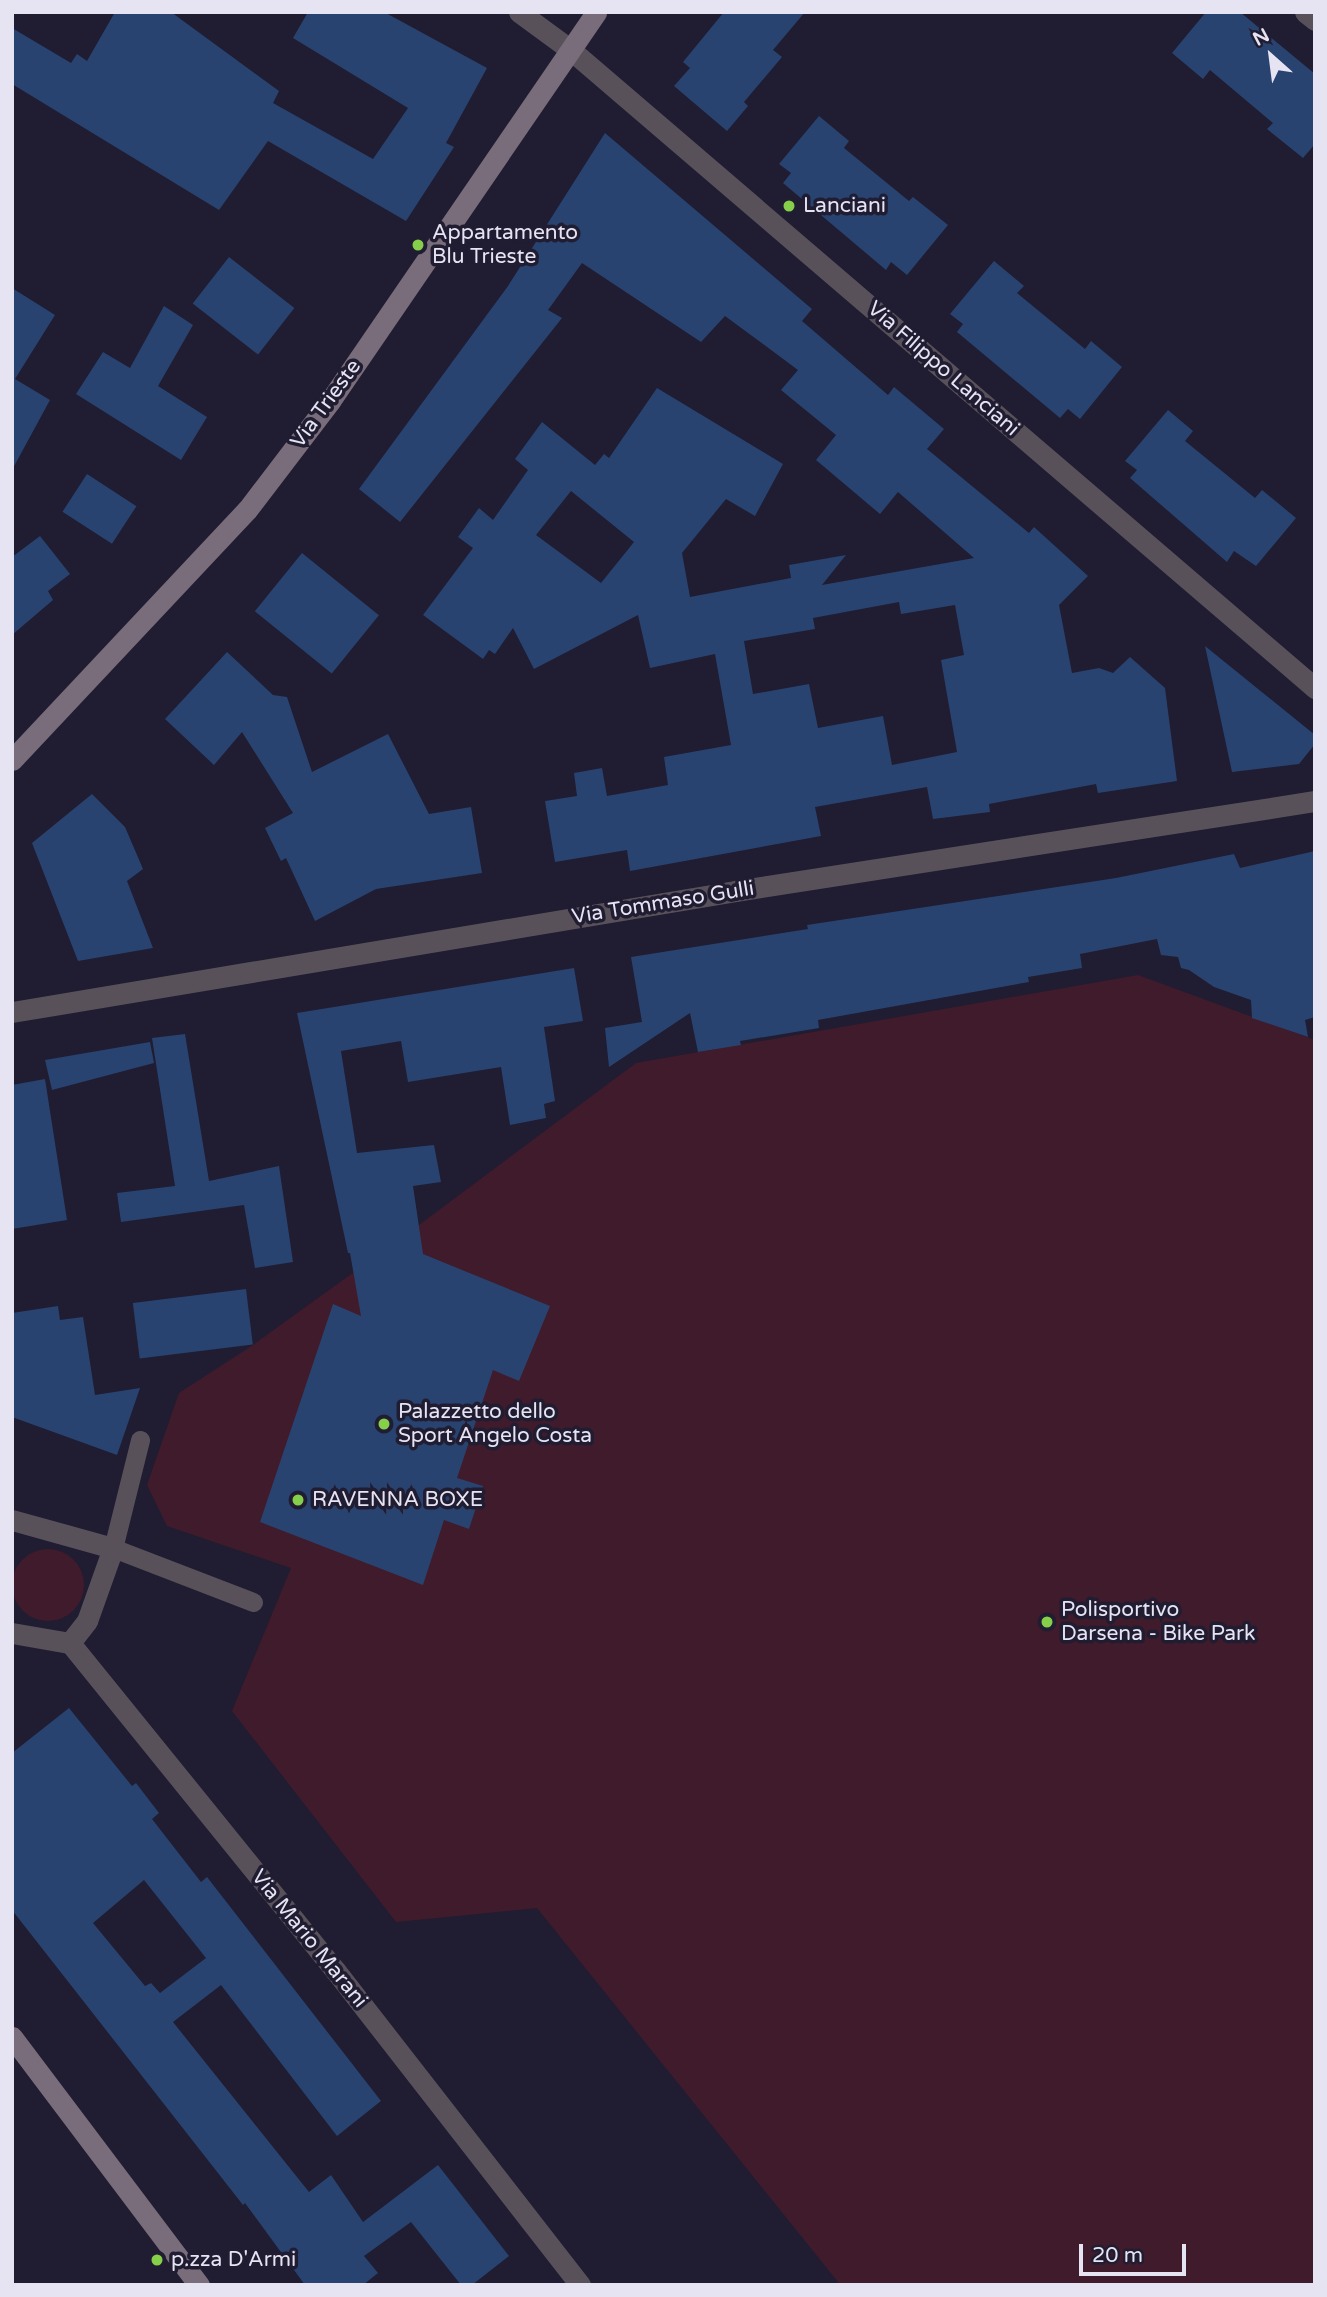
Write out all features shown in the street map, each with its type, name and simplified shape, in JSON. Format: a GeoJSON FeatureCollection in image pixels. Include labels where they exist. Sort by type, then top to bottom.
{"type":"FeatureCollection","features":[{"type":"Feature","properties":{"kind":"street","name":"Via Filippo Lanciani"},"geometry":{"type":"LineString","coordinates":[[519,12],[572,51],[1315,688]]}},
{"type":"Feature","properties":{"kind":"street","name":"Via Trieste"},"geometry":{"type":"LineString","coordinates":[[12,760],[247,510],[330,401],[572,51],[596,12]]}},
{"type":"Feature","properties":{"kind":"street"},"geometry":{"type":"LineString","coordinates":[[1305,12],[1315,20]]}},
{"type":"Feature","properties":{"kind":"street","name":"Via Tommaso Gulli"},"geometry":{"type":"LineString","coordinates":[[12,1012],[748,889],[1315,801]]}},
{"type":"Feature","properties":{"kind":"street"},"geometry":{"type":"LineString","coordinates":[[12,1520],[113,1548],[87,1621],[70,1643],[12,1633]]}},
{"type":"Feature","properties":{"kind":"street","name":"Via Mario Marani"},"geometry":{"type":"LineString","coordinates":[[70,1643],[335,1970],[580,2285]]}},
{"type":"Feature","properties":{"kind":"street"},"geometry":{"type":"LineString","coordinates":[[12,2037],[199,2285]]}},
{"type":"Feature","properties":{"kind":"lane"},"geometry":{"type":"LineString","coordinates":[[140,1440],[113,1548],[253,1602]]}},
{"type":"Feature","properties":{"kind":"shaded area"},"geometry":{"type":"Polygon","coordinates":[[[1138,975],[1315,1040],[1315,2285],[837,2285],[838,2282],[537,1908],[396,1922],[232,1711],[291,1568],[167,1526],[147,1485],[179,1393],[253,1345],[636,1063],[1138,975]]]}},
{"type":"Feature","properties":{"kind":"shaded area"},"geometry":{"type":"Polygon","coordinates":[[[55,1549],[74,1559],[82,1571],[82,1599],[74,1611],[62,1619],[41,1621],[22,1611],[14,1599],[12,1578],[22,1559],[34,1551],[55,1549]]]}},
{"type":"Feature","properties":{"kind":"building"},"geometry":{"type":"Polygon","coordinates":[[[115,12],[171,12],[279,91],[273,103],[373,159],[408,108],[293,38],[308,12],[384,12],[487,68],[446,143],[454,147],[406,221],[268,141],[219,210],[12,84],[12,28],[71,63],[77,54],[87,61],[115,12]]]}},
{"type":"Feature","properties":{"kind":"building"},"geometry":{"type":"Polygon","coordinates":[[[724,12],[805,12],[773,50],[782,57],[744,102],[748,106],[727,131],[674,86],[690,68],[683,62],[724,12]]]}},
{"type":"Feature","properties":{"kind":"building"},"geometry":{"type":"Polygon","coordinates":[[[1206,12],[1240,12],[1315,74],[1315,144],[1303,158],[1267,129],[1273,123],[1210,70],[1203,79],[1172,53],[1206,12]]]}},
{"type":"Feature","properties":{"kind":"building"},"geometry":{"type":"Polygon","coordinates":[[[819,116],[849,141],[844,148],[909,201],[913,197],[948,225],[907,275],[891,262],[886,270],[783,183],[791,173],[779,164],[819,116]]]}},
{"type":"Feature","properties":{"kind":"building"},"geometry":{"type":"Polygon","coordinates":[[[605,133],[812,309],[802,321],[888,395],[894,387],[944,429],[927,449],[1029,533],[1034,527],[1088,576],[1059,605],[1072,673],[1099,668],[1113,673],[1130,657],[1165,688],[1177,781],[1098,793],[1096,784],[989,804],[990,812],[933,819],[927,787],[815,807],[821,836],[630,871],[627,850],[555,862],[545,801],[577,796],[574,773],[602,768],[607,796],[668,785],[664,757],[731,745],[715,654],[650,668],[638,615],[534,669],[513,628],[495,654],[489,650],[483,659],[423,615],[473,548],[458,537],[479,508],[493,520],[528,470],[515,459],[542,422],[595,465],[604,454],[609,458],[657,388],[783,464],[755,516],[726,499],[682,553],[690,597],[791,578],[789,565],[846,555],[822,585],[974,558],[898,492],[880,514],[816,460],[836,435],[781,390],[798,370],[725,316],[701,342],[582,263],[548,310],[562,318],[400,522],[359,489],[508,286],[605,133]],[[571,491],[536,535],[601,583],[634,542],[571,491]],[[899,602],[813,618],[815,629],[744,641],[753,694],[809,684],[818,728],[883,716],[892,765],[957,752],[941,660],[964,655],[955,605],[901,614],[899,602]]]}},
{"type":"Feature","properties":{"kind":"building"},"geometry":{"type":"Polygon","coordinates":[[[229,257],[294,308],[258,355],[193,303],[229,257]]]}},
{"type":"Feature","properties":{"kind":"building"},"geometry":{"type":"Polygon","coordinates":[[[994,261],[1024,286],[1017,293],[1085,349],[1091,341],[1122,367],[1080,419],[1068,409],[1060,418],[957,332],[963,324],[950,314],[994,261]]]}},
{"type":"Feature","properties":{"kind":"building"},"geometry":{"type":"Polygon","coordinates":[[[12,288],[55,315],[15,379],[50,400],[12,470],[12,288]]]}},
{"type":"Feature","properties":{"kind":"building"},"geometry":{"type":"Polygon","coordinates":[[[164,306],[193,325],[158,386],[207,417],[181,460],[76,394],[103,352],[130,368],[164,306]]]}},
{"type":"Feature","properties":{"kind":"building"},"geometry":{"type":"Polygon","coordinates":[[[1168,410],[1193,431],[1185,441],[1255,498],[1262,490],[1296,518],[1256,566],[1234,551],[1227,562],[1130,478],[1137,470],[1125,461],[1168,410]]]}},
{"type":"Feature","properties":{"kind":"building"},"geometry":{"type":"Polygon","coordinates":[[[87,474],[136,506],[112,544],[62,512],[87,474]]]}},
{"type":"Feature","properties":{"kind":"building"},"geometry":{"type":"Polygon","coordinates":[[[40,536],[70,574],[48,591],[53,600],[12,635],[12,557],[40,536]]]}},
{"type":"Feature","properties":{"kind":"building"},"geometry":{"type":"Polygon","coordinates":[[[302,553],[379,615],[332,674],[255,611],[302,553]]]}},
{"type":"Feature","properties":{"kind":"building"},"geometry":{"type":"Polygon","coordinates":[[[1205,646],[1315,735],[1315,744],[1299,764],[1232,772],[1205,646]]]}},
{"type":"Feature","properties":{"kind":"building"},"geometry":{"type":"Polygon","coordinates":[[[227,652],[273,695],[287,697],[312,772],[388,734],[429,814],[471,807],[482,873],[376,889],[315,921],[286,858],[281,861],[265,828],[293,813],[242,732],[214,765],[165,719],[227,652]]]}},
{"type":"Feature","properties":{"kind":"building"},"geometry":{"type":"Polygon","coordinates":[[[92,794],[125,827],[143,869],[127,881],[153,948],[78,961],[32,843],[92,794]]]}},
{"type":"Feature","properties":{"kind":"building"},"geometry":{"type":"Polygon","coordinates":[[[1315,851],[1315,1017],[1305,1020],[1308,1037],[1252,1018],[1251,1000],[1214,987],[1189,970],[1181,968],[1178,957],[1161,955],[1157,939],[1080,954],[1082,968],[1028,977],[1029,982],[818,1020],[819,1028],[740,1041],[741,1045],[698,1052],[690,1013],[609,1067],[605,1028],[642,1022],[631,957],[808,929],[807,925],[1116,878],[1234,854],[1240,868],[1315,851]]]}},
{"type":"Feature","properties":{"kind":"building"},"geometry":{"type":"Polygon","coordinates":[[[574,968],[583,1021],[544,1027],[555,1101],[544,1104],[546,1118],[510,1125],[501,1067],[408,1082],[401,1041],[341,1051],[357,1153],[434,1145],[441,1182],[413,1186],[423,1254],[550,1306],[519,1381],[493,1370],[457,1478],[483,1486],[469,1529],[444,1520],[423,1585],[260,1522],[333,1304],[361,1316],[350,1253],[297,1013],[574,968]]]}},
{"type":"Feature","properties":{"kind":"building"},"geometry":{"type":"Polygon","coordinates":[[[185,1034],[209,1181],[279,1166],[293,1262],[255,1268],[244,1205],[121,1222],[117,1193],[175,1186],[152,1038],[185,1034]]]}},
{"type":"Feature","properties":{"kind":"building"},"geometry":{"type":"Polygon","coordinates":[[[150,1042],[154,1063],[52,1090],[45,1060],[150,1042]]]}},
{"type":"Feature","properties":{"kind":"building"},"geometry":{"type":"Polygon","coordinates":[[[45,1079],[67,1220],[12,1229],[12,1085],[45,1079]]]}},
{"type":"Feature","properties":{"kind":"building"},"geometry":{"type":"Polygon","coordinates":[[[246,1289],[253,1345],[140,1358],[133,1303],[246,1289]]]}},
{"type":"Feature","properties":{"kind":"building"},"geometry":{"type":"Polygon","coordinates":[[[58,1306],[60,1320],[83,1317],[95,1395],[140,1388],[117,1455],[12,1417],[12,1313],[58,1306]]]}},
{"type":"Feature","properties":{"kind":"building"},"geometry":{"type":"Polygon","coordinates":[[[69,1708],[132,1786],[136,1783],[159,1813],[152,1819],[201,1882],[207,1877],[381,2101],[337,2136],[221,1985],[173,2022],[309,2192],[331,2175],[363,2222],[438,2165],[509,2256],[472,2285],[461,2285],[411,2222],[364,2256],[378,2273],[363,2285],[305,2285],[245,2203],[243,2205],[12,1910],[12,1753],[69,1708]],[[144,1880],[93,1923],[145,1986],[151,1983],[160,1993],[206,1958],[144,1880]]]}},
{"type":"Feature","properties":{"kind":"place","name":"Lanciani"},"geometry":{"type":"Point","coordinates":[789,206]}},
{"type":"Feature","properties":{"kind":"place","name":"Appartamento Blu Trieste"},"geometry":{"type":"Point","coordinates":[418,245]}},
{"type":"Feature","properties":{"kind":"place","name":"Palazzetto dello Sport Angelo Costa"},"geometry":{"type":"Point","coordinates":[384,1424]}},
{"type":"Feature","properties":{"kind":"place","name":"RAVENNA BOXE"},"geometry":{"type":"Point","coordinates":[298,1500]}},
{"type":"Feature","properties":{"kind":"place","name":"Polisportivo Darsena - Bike Park"},"geometry":{"type":"Point","coordinates":[1047,1622]}},
{"type":"Feature","properties":{"kind":"place","name":"p.zza D'Armi"},"geometry":{"type":"Point","coordinates":[157,2260]}}]}
